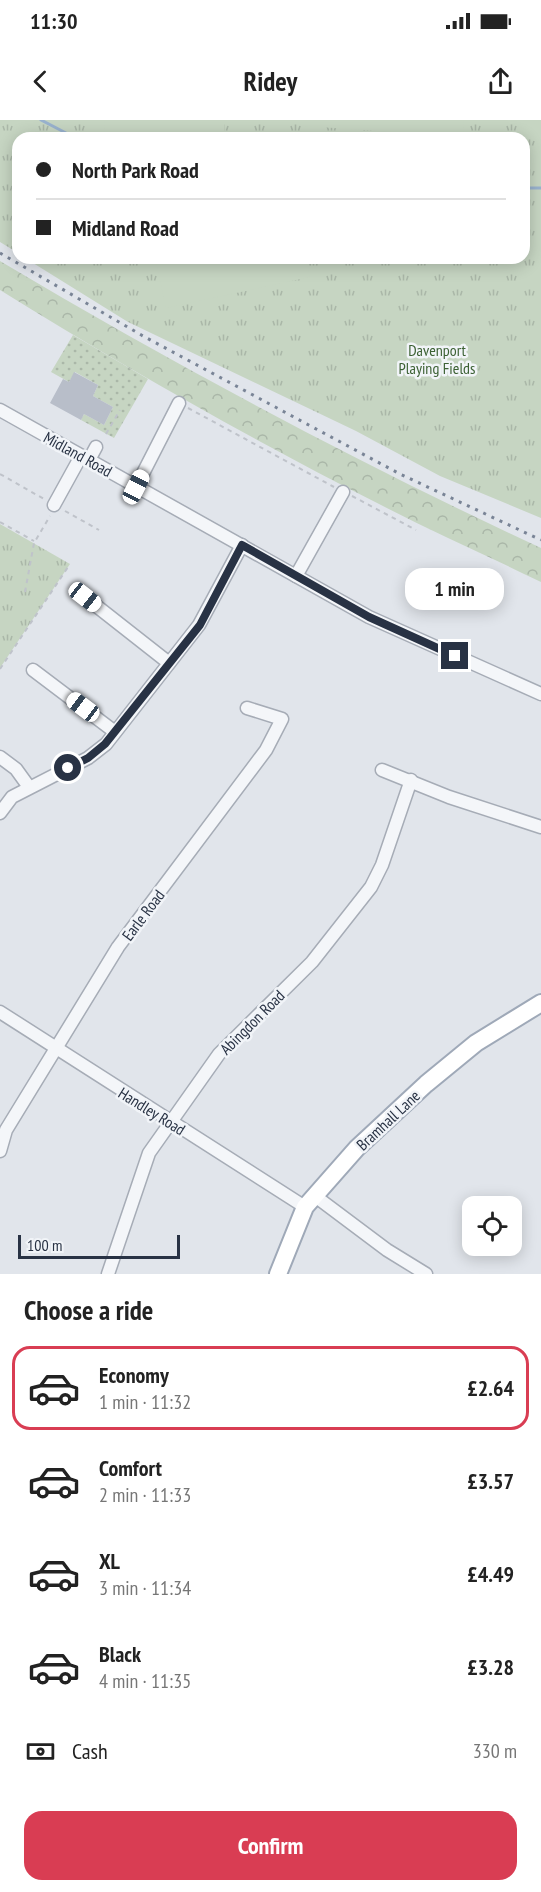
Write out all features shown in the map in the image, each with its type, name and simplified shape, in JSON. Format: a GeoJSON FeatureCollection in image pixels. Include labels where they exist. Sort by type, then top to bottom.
{"type":"FeatureCollection","features":[{"type":"Feature","properties":{"kind":"main road","name":"Bramhall Lane"},"geometry":{"type":"LineString","coordinates":[[278,1274],[310,1202],[357,1148],[426,1084],[476,1043],[541,1003]]}},
{"type":"Feature","properties":{"kind":"street"},"geometry":{"type":"LineString","coordinates":[[136,487],[179,403]]}},
{"type":"Feature","properties":{"kind":"street","name":"Midland Road"},"geometry":{"type":"LineString","coordinates":[[0,410],[369,617],[541,694]]}},
{"type":"Feature","properties":{"kind":"street"},"geometry":{"type":"LineString","coordinates":[[52,510],[85,458],[96,447]]}},
{"type":"Feature","properties":{"kind":"street"},"geometry":{"type":"LineString","coordinates":[[296,576],[343,492]]}},
{"type":"Feature","properties":{"kind":"street"},"geometry":{"type":"LineString","coordinates":[[0,813],[12,796],[99,751],[200,625],[242,545]]}},
{"type":"Feature","properties":{"kind":"street"},"geometry":{"type":"LineString","coordinates":[[85,597],[170,663]]}},
{"type":"Feature","properties":{"kind":"street"},"geometry":{"type":"LineString","coordinates":[[33,670],[115,732]]}},
{"type":"Feature","properties":{"kind":"street","name":"Earle Road"},"geometry":{"type":"LineString","coordinates":[[0,1151],[6,1130],[118,947],[266,750],[277,731],[282,719],[247,708]]}},
{"type":"Feature","properties":{"kind":"street"},"geometry":{"type":"LineString","coordinates":[[0,757],[16,769],[29,787]]}},
{"type":"Feature","properties":{"kind":"street"},"geometry":{"type":"LineString","coordinates":[[382,770],[449,796],[541,827]]}},
{"type":"Feature","properties":{"kind":"street","name":"Abingdon Road"},"geometry":{"type":"LineString","coordinates":[[108,1274],[149,1153],[219,1054],[312,963],[371,887],[382,865],[411,780]]}},
{"type":"Feature","properties":{"kind":"street","name":"Handley Road"},"geometry":{"type":"LineString","coordinates":[[0,1012],[170,1122],[310,1202],[426,1274]]}},
{"type":"Feature","properties":{"kind":"path"},"geometry":{"type":"LineString","coordinates":[[179,403],[416,530]]}},
{"type":"Feature","properties":{"kind":"path"},"geometry":{"type":"LineString","coordinates":[[106,434],[120,410]]}},
{"type":"Feature","properties":{"kind":"path"},"geometry":{"type":"LineString","coordinates":[[25,592],[35,542],[52,510]]}},
{"type":"Feature","properties":{"kind":"path"},"geometry":{"type":"LineString","coordinates":[[0,522],[35,542]]}},
{"type":"Feature","properties":{"kind":"path"},"geometry":{"type":"LineString","coordinates":[[0,669],[68,567]]}},
{"type":"Feature","properties":{"kind":"green space","name":"Davenport Playing Fields"},"geometry":{"type":"Polygon","coordinates":[[[0,120],[541,120],[541,518],[440,476],[356,431],[128,322],[35,264],[530,264],[530,132],[12,132],[12,249],[0,242],[0,120]]]}},
{"type":"Feature","properties":{"kind":"green space"},"geometry":{"type":"Polygon","coordinates":[[[104,120],[224,120],[224,132],[105,132],[104,120]]]}},
{"type":"Feature","properties":{"kind":"green space"},"geometry":{"type":"Polygon","coordinates":[[[305,120],[464,120],[463,132],[391,132],[305,126],[305,120]]]}},
{"type":"Feature","properties":{"kind":"green space"},"geometry":{"type":"Polygon","coordinates":[[[0,261],[199,375],[403,482],[541,548],[541,582],[420,525],[332,480],[188,402],[94,347],[0,290],[0,261]]]}},
{"type":"Feature","properties":{"kind":"green space"},"geometry":{"type":"Polygon","coordinates":[[[156,264],[307,264],[310,277],[166,308],[156,264]]]}},
{"type":"Feature","properties":{"kind":"green space"},"geometry":{"type":"Polygon","coordinates":[[[73,335],[148,379],[114,438],[81,420],[84,414],[104,425],[113,407],[93,396],[98,385],[75,372],[69,382],[51,372],[73,335]]]}},
{"type":"Feature","properties":{"kind":"green space"},"geometry":{"type":"Polygon","coordinates":[[[0,524],[70,564],[0,668],[0,524]]]}},
{"type":"Feature","properties":{"kind":"building"},"geometry":{"type":"Polygon","coordinates":[[[74,372],[98,385],[93,396],[113,407],[104,425],[84,414],[81,420],[50,403],[63,379],[69,382],[74,372]]]}},
{"type":"Feature","properties":{"kind":"waterway"},"geometry":{"type":"LineString","coordinates":[[41,120],[64,132]]}},
{"type":"Feature","properties":{"kind":"waterway"},"geometry":{"type":"LineString","coordinates":[[530,188],[541,188]]}},
{"type":"Feature","properties":{"kind":"railway"},"geometry":{"type":"LineString","coordinates":[[0,253],[12,260]]}},
{"type":"Feature","properties":{"kind":"railway"},"geometry":{"type":"LineString","coordinates":[[19,264],[143,336],[400,474],[541,540]]}},
{"type":"Feature","properties":{"kind":"route"},"geometry":{"type":"LineString","coordinates":[[68,768],[99,751],[200,625],[242,545],[369,617],[455,656]]}}]}
